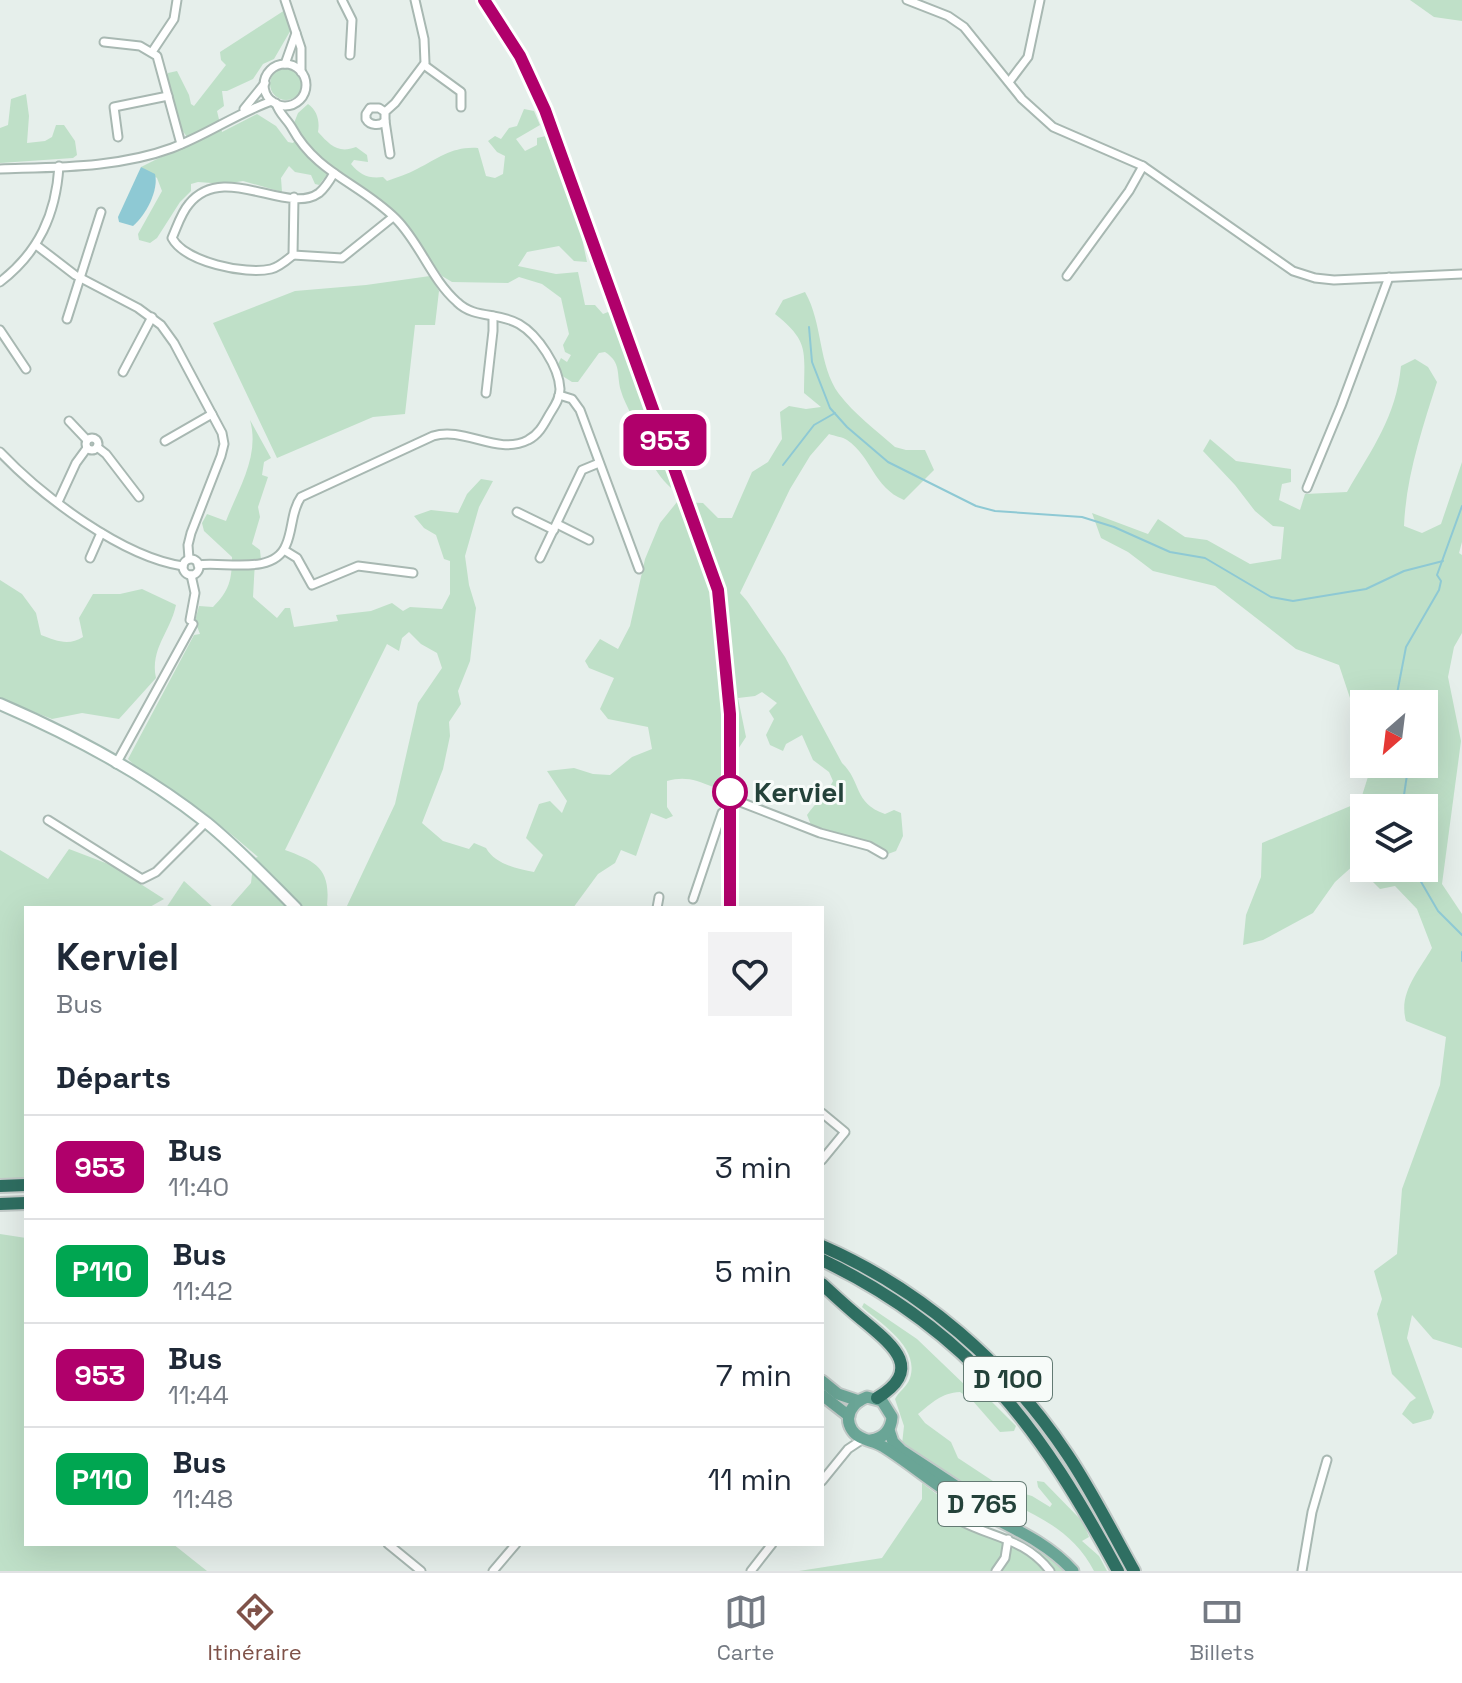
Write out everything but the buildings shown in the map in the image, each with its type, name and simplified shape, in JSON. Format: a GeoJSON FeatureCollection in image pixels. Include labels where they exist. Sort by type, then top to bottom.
{"type":"FeatureCollection","features":[{"type":"Feature","properties":{"kind":"highway"},"geometry":{"type":"LineString","coordinates":[[0,1186],[24,1185]]}},
{"type":"Feature","properties":{"kind":"highway"},"geometry":{"type":"LineString","coordinates":[[0,1204],[24,1203]]}},
{"type":"Feature","properties":{"kind":"highway","name":"D 100"},"geometry":{"type":"LineString","coordinates":[[824,1247],[870,1270],[918,1301],[966,1339],[1003,1374],[1035,1410],[1068,1455],[1134,1571]]}},
{"type":"Feature","properties":{"kind":"highway","name":"D 100"},"geometry":{"type":"LineString","coordinates":[[824,1261],[911,1311],[955,1346],[1005,1395],[1054,1459],[1118,1571]]}},
{"type":"Feature","properties":{"kind":"highway"},"geometry":{"type":"LineString","coordinates":[[824,1286],[899,1354],[901,1365],[898,1381],[877,1398]]}},
{"type":"Feature","properties":{"kind":"main road"},"geometry":{"type":"LineString","coordinates":[[485,1],[520,56],[545,110],[713,571],[719,596],[726,666],[730,906]]}},
{"type":"Feature","properties":{"kind":"main road"},"geometry":{"type":"LineString","coordinates":[[0,704],[54,728],[206,822],[294,906]]}},
{"type":"Feature","properties":{"kind":"main road"},"geometry":{"type":"LineString","coordinates":[[824,1383],[838,1394],[859,1401],[877,1398],[890,1411],[892,1424],[878,1439],[867,1440],[824,1397]]}},
{"type":"Feature","properties":{"kind":"main road"},"geometry":{"type":"LineString","coordinates":[[850,1422],[859,1401]]}},
{"type":"Feature","properties":{"kind":"main road","name":"D 765"},"geometry":{"type":"LineString","coordinates":[[889,1430],[893,1442],[901,1450],[985,1506],[1055,1544],[1082,1571]]}},
{"type":"Feature","properties":{"kind":"main road","name":"D 765"},"geometry":{"type":"LineString","coordinates":[[867,1440],[886,1448],[955,1497],[1044,1545],[1073,1571]]}},
{"type":"Feature","properties":{"kind":"street"},"geometry":{"type":"LineString","coordinates":[[152,52],[174,19],[177,0]]}},
{"type":"Feature","properties":{"kind":"street"},"geometry":{"type":"LineString","coordinates":[[285,0],[303,54],[301,72],[306,83],[305,92],[292,104],[290,125]]}},
{"type":"Feature","properties":{"kind":"street"},"geometry":{"type":"LineString","coordinates":[[342,0],[352,20],[350,55]]}},
{"type":"Feature","properties":{"kind":"street"},"geometry":{"type":"LineString","coordinates":[[385,112],[424,65],[426,49],[415,0]]}},
{"type":"Feature","properties":{"kind":"street"},"geometry":{"type":"LineString","coordinates":[[907,0],[948,16],[959,24],[977,41],[1031,109],[1053,127],[1143,166],[1293,271],[1334,280],[1462,274]]}},
{"type":"Feature","properties":{"kind":"street"},"geometry":{"type":"LineString","coordinates":[[1009,82],[1028,57],[1040,0]]}},
{"type":"Feature","properties":{"kind":"street"},"geometry":{"type":"LineString","coordinates":[[243,111],[271,70],[285,64],[296,33]]}},
{"type":"Feature","properties":{"kind":"street"},"geometry":{"type":"LineString","coordinates":[[104,42],[140,46],[158,59],[181,144]]}},
{"type":"Feature","properties":{"kind":"street"},"geometry":{"type":"LineString","coordinates":[[285,64],[301,72]]}},
{"type":"Feature","properties":{"kind":"street"},"geometry":{"type":"LineString","coordinates":[[424,65],[461,92],[461,107]]}},
{"type":"Feature","properties":{"kind":"street"},"geometry":{"type":"LineString","coordinates":[[189,559],[198,565],[267,562],[284,550],[301,497],[439,430],[506,444],[523,442],[538,432],[559,395],[554,369],[532,334],[517,322],[475,313],[457,302],[393,217],[367,194],[305,151],[265,90],[265,83]]}},
{"type":"Feature","properties":{"kind":"street"},"geometry":{"type":"LineString","coordinates":[[118,137],[114,107],[168,96]]}},
{"type":"Feature","properties":{"kind":"street"},"geometry":{"type":"LineString","coordinates":[[0,169],[121,161],[181,144],[243,111],[274,102],[292,104]]}},
{"type":"Feature","properties":{"kind":"street"},"geometry":{"type":"LineString","coordinates":[[385,112],[370,108],[363,120],[379,125],[385,121]]}},
{"type":"Feature","properties":{"kind":"street"},"geometry":{"type":"LineString","coordinates":[[385,112],[390,154]]}},
{"type":"Feature","properties":{"kind":"street"},"geometry":{"type":"LineString","coordinates":[[0,282],[22,263],[36,245],[52,212],[59,166]]}},
{"type":"Feature","properties":{"kind":"street"},"geometry":{"type":"LineString","coordinates":[[1067,276],[1129,191],[1143,166]]}},
{"type":"Feature","properties":{"kind":"street"},"geometry":{"type":"LineString","coordinates":[[334,173],[318,194],[294,197],[226,187],[210,188],[188,205],[172,238],[177,248],[229,268],[273,269],[293,255],[342,258],[393,217]]}},
{"type":"Feature","properties":{"kind":"street"},"geometry":{"type":"LineString","coordinates":[[293,255],[294,197]]}},
{"type":"Feature","properties":{"kind":"street"},"geometry":{"type":"LineString","coordinates":[[67,319],[101,212]]}},
{"type":"Feature","properties":{"kind":"street"},"geometry":{"type":"LineString","coordinates":[[36,245],[81,279],[152,317],[169,335],[224,439],[223,450],[191,533],[189,559],[183,566]]}},
{"type":"Feature","properties":{"kind":"street"},"geometry":{"type":"LineString","coordinates":[[1307,488],[1389,277]]}},
{"type":"Feature","properties":{"kind":"street"},"geometry":{"type":"LineString","coordinates":[[486,393],[493,316]]}},
{"type":"Feature","properties":{"kind":"street"},"geometry":{"type":"LineString","coordinates":[[123,372],[152,317]]}},
{"type":"Feature","properties":{"kind":"street"},"geometry":{"type":"LineString","coordinates":[[0,330],[26,369]]}},
{"type":"Feature","properties":{"kind":"street"},"geometry":{"type":"LineString","coordinates":[[559,395],[572,399],[578,405],[639,569]]}},
{"type":"Feature","properties":{"kind":"street"},"geometry":{"type":"LineString","coordinates":[[165,441],[212,414]]}},
{"type":"Feature","properties":{"kind":"street"},"geometry":{"type":"LineString","coordinates":[[69,421],[91,450],[97,447],[106,454],[139,497]]}},
{"type":"Feature","properties":{"kind":"street"},"geometry":{"type":"LineString","coordinates":[[58,502],[87,444]]}},
{"type":"Feature","properties":{"kind":"street"},"geometry":{"type":"LineString","coordinates":[[0,452],[58,502],[101,533],[155,558],[183,566]]}},
{"type":"Feature","properties":{"kind":"street"},"geometry":{"type":"LineString","coordinates":[[540,558],[582,470],[599,463]]}},
{"type":"Feature","properties":{"kind":"street"},"geometry":{"type":"LineString","coordinates":[[517,512],[589,540]]}},
{"type":"Feature","properties":{"kind":"street"},"geometry":{"type":"LineString","coordinates":[[90,558],[101,533]]}},
{"type":"Feature","properties":{"kind":"street"},"geometry":{"type":"LineString","coordinates":[[284,550],[297,558],[312,585],[358,566],[413,573]]}},
{"type":"Feature","properties":{"kind":"street"},"geometry":{"type":"LineString","coordinates":[[191,575],[197,571],[198,565]]}},
{"type":"Feature","properties":{"kind":"street"},"geometry":{"type":"LineString","coordinates":[[183,566],[185,572],[191,575]]}},
{"type":"Feature","properties":{"kind":"street"},"geometry":{"type":"LineString","coordinates":[[116,764],[192,622],[195,593],[191,575]]}},
{"type":"Feature","properties":{"kind":"street"},"geometry":{"type":"LineString","coordinates":[[730,798],[820,833],[869,846],[883,854]]}},
{"type":"Feature","properties":{"kind":"street"},"geometry":{"type":"LineString","coordinates":[[693,899],[722,813],[730,813]]}},
{"type":"Feature","properties":{"kind":"street"},"geometry":{"type":"LineString","coordinates":[[48,820],[142,879],[156,872],[206,822]]}},
{"type":"Feature","properties":{"kind":"street"},"geometry":{"type":"LineString","coordinates":[[657,906],[659,897]]}},
{"type":"Feature","properties":{"kind":"street"},"geometry":{"type":"LineString","coordinates":[[824,1115],[845,1132],[824,1158]]}},
{"type":"Feature","properties":{"kind":"street"},"geometry":{"type":"LineString","coordinates":[[848,1449],[850,1422]]}},
{"type":"Feature","properties":{"kind":"street"},"geometry":{"type":"LineString","coordinates":[[824,1479],[848,1449],[867,1440]]}},
{"type":"Feature","properties":{"kind":"street"},"geometry":{"type":"LineString","coordinates":[[1302,1571],[1312,1512],[1327,1460]]}},
{"type":"Feature","properties":{"kind":"street"},"geometry":{"type":"LineString","coordinates":[[952,1484],[954,1511],[959,1521],[1008,1539],[1029,1551],[1050,1571]]}},
{"type":"Feature","properties":{"kind":"street"},"geometry":{"type":"LineString","coordinates":[[996,1571],[1005,1558],[1008,1539]]}},
{"type":"Feature","properties":{"kind":"street"},"geometry":{"type":"LineString","coordinates":[[390,1546],[421,1571]]}},
{"type":"Feature","properties":{"kind":"street"},"geometry":{"type":"LineString","coordinates":[[493,1571],[514,1546]]}},
{"type":"Feature","properties":{"kind":"street"},"geometry":{"type":"LineString","coordinates":[[751,1571],[770,1546]]}},
{"type":"Feature","properties":{"kind":"green space"},"geometry":{"type":"Polygon","coordinates":[[[1410,0],[1462,0],[1462,21],[1434,17],[1410,0]]]}},
{"type":"Feature","properties":{"kind":"green space"},"geometry":{"type":"Polygon","coordinates":[[[285,10],[292,28],[274,59],[263,64],[253,79],[222,91],[224,106],[217,111],[222,132],[257,114],[276,126],[288,142],[293,143],[299,135],[294,123],[298,113],[308,104],[317,116],[318,132],[326,141],[339,149],[356,147],[367,155],[368,162],[354,160],[351,164],[365,175],[383,177],[387,181],[454,151],[478,148],[486,176],[495,178],[503,174],[505,156],[488,141],[495,136],[501,139],[509,128],[517,126],[524,109],[534,111],[540,125],[516,139],[525,151],[537,145],[537,138],[546,136],[580,229],[587,262],[574,261],[559,246],[527,252],[518,266],[556,274],[578,272],[585,305],[595,305],[603,314],[608,312],[615,316],[666,453],[671,488],[647,454],[623,397],[614,360],[605,352],[599,353],[578,382],[561,375],[558,364],[561,358],[567,362],[571,355],[565,352],[563,345],[569,334],[561,298],[542,284],[519,277],[508,283],[452,282],[442,276],[393,212],[375,196],[332,168],[319,185],[315,184],[311,175],[295,172],[289,166],[281,178],[282,192],[243,181],[191,184],[191,191],[180,202],[157,238],[150,243],[139,240],[138,234],[162,191],[157,178],[141,167],[191,142],[178,125],[166,77],[168,73],[177,71],[194,106],[226,65],[221,60],[220,52],[285,10]]]}},
{"type":"Feature","properties":{"kind":"green space"},"geometry":{"type":"Polygon","coordinates":[[[286,68],[297,73],[302,84],[297,95],[286,100],[275,95],[270,84],[275,73],[286,68]]]}},
{"type":"Feature","properties":{"kind":"green space"},"geometry":{"type":"Polygon","coordinates":[[[26,94],[29,116],[27,143],[45,141],[52,137],[56,125],[64,125],[75,141],[77,155],[73,158],[0,163],[0,128],[8,125],[11,99],[26,94]]]}},
{"type":"Feature","properties":{"kind":"green space"},"geometry":{"type":"Polygon","coordinates":[[[430,276],[439,291],[435,325],[415,325],[405,414],[373,417],[277,458],[213,323],[295,291],[430,276]]]}},
{"type":"Feature","properties":{"kind":"green space"},"geometry":{"type":"Polygon","coordinates":[[[805,292],[815,317],[827,370],[839,394],[895,447],[925,450],[934,470],[904,500],[886,488],[855,447],[845,439],[829,434],[810,456],[790,489],[740,593],[785,657],[863,798],[885,814],[894,810],[901,813],[903,836],[896,851],[888,854],[876,844],[811,825],[807,815],[833,781],[829,772],[813,760],[802,735],[786,744],[783,751],[770,745],[766,735],[774,719],[769,711],[777,703],[762,692],[738,698],[746,737],[713,787],[690,780],[667,781],[667,807],[673,816],[666,819],[651,813],[636,856],[621,850],[615,863],[598,874],[574,906],[347,906],[395,804],[418,703],[442,668],[437,653],[409,632],[402,638],[399,651],[387,644],[285,850],[313,862],[319,868],[326,882],[328,906],[231,906],[251,883],[254,858],[258,857],[210,817],[128,759],[194,635],[200,634],[195,621],[199,606],[213,607],[228,585],[232,557],[204,531],[202,523],[207,514],[226,521],[250,459],[250,420],[271,458],[264,462],[262,475],[268,477],[258,507],[260,517],[252,544],[260,550],[261,560],[255,561],[253,597],[277,618],[285,608],[290,608],[294,627],[338,621],[336,615],[371,611],[392,603],[403,611],[410,607],[442,609],[450,594],[450,561],[444,559],[436,535],[424,528],[414,516],[431,510],[458,513],[467,494],[481,479],[493,481],[479,507],[465,556],[476,608],[470,661],[458,691],[461,704],[449,722],[450,736],[443,769],[422,823],[443,841],[469,849],[474,843],[486,848],[501,862],[534,872],[543,855],[526,838],[539,804],[550,801],[562,813],[567,801],[547,771],[574,768],[610,775],[632,757],[652,749],[648,727],[608,719],[600,709],[614,678],[589,668],[585,661],[600,639],[618,649],[630,626],[645,559],[660,523],[677,502],[703,503],[718,518],[732,518],[752,472],[768,462],[782,439],[780,412],[789,406],[806,409],[821,407],[804,393],[804,357],[800,340],[775,314],[783,300],[805,292]]]}},
{"type":"Feature","properties":{"kind":"green space"},"geometry":{"type":"Polygon","coordinates":[[[1415,359],[1428,367],[1437,382],[1411,471],[1404,526],[1422,533],[1441,524],[1462,462],[1462,542],[1459,553],[1462,555],[1462,633],[1454,647],[1448,677],[1461,741],[1442,884],[1462,914],[1462,1348],[1433,1339],[1412,1315],[1407,1338],[1434,1412],[1431,1419],[1413,1424],[1402,1414],[1416,1398],[1392,1374],[1377,1314],[1382,1299],[1374,1271],[1397,1254],[1402,1189],[1440,1085],[1446,1037],[1406,1021],[1407,992],[1432,948],[1417,909],[1395,886],[1380,889],[1373,882],[1438,882],[1438,794],[1363,794],[1368,778],[1438,778],[1438,690],[1350,690],[1350,698],[1339,665],[1296,649],[1215,586],[1153,571],[1128,552],[1101,538],[1092,513],[1148,534],[1158,519],[1185,537],[1207,540],[1250,564],[1281,559],[1284,527],[1273,526],[1255,511],[1203,451],[1210,439],[1236,461],[1291,469],[1291,482],[1282,484],[1279,500],[1300,510],[1305,494],[1347,492],[1374,447],[1388,417],[1401,366],[1415,359]]]}},
{"type":"Feature","properties":{"kind":"green space"},"geometry":{"type":"Polygon","coordinates":[[[0,580],[22,594],[36,613],[41,635],[62,642],[83,637],[79,618],[93,594],[120,594],[142,589],[176,605],[158,649],[156,678],[119,719],[82,713],[52,719],[0,699],[0,580]]]}},
{"type":"Feature","properties":{"kind":"green space"},"geometry":{"type":"Polygon","coordinates":[[[1350,806],[1350,868],[1335,882],[1313,913],[1263,940],[1243,945],[1246,915],[1261,877],[1262,843],[1350,806]]]}},
{"type":"Feature","properties":{"kind":"green space"},"geometry":{"type":"Polygon","coordinates":[[[69,849],[111,865],[164,899],[152,906],[24,906],[24,1179],[0,1180],[0,850],[48,879],[69,849]]]}},
{"type":"Feature","properties":{"kind":"green space"},"geometry":{"type":"Polygon","coordinates":[[[184,881],[212,906],[167,906],[184,881]]]}},
{"type":"Feature","properties":{"kind":"green space"},"geometry":{"type":"Polygon","coordinates":[[[0,1234],[24,1238],[24,1546],[176,1546],[207,1571],[0,1571],[0,1234]]]}},
{"type":"Feature","properties":{"kind":"green space"},"geometry":{"type":"Polygon","coordinates":[[[864,1303],[917,1339],[967,1387],[976,1386],[1016,1426],[1014,1431],[1000,1432],[972,1400],[960,1392],[942,1396],[918,1414],[925,1423],[951,1442],[958,1458],[1002,1487],[1032,1496],[1050,1507],[1052,1504],[1038,1487],[1037,1481],[1044,1482],[1083,1522],[1089,1537],[1082,1541],[1099,1556],[1107,1571],[1094,1571],[1077,1547],[1056,1528],[1031,1513],[950,1477],[902,1444],[904,1426],[895,1399],[907,1384],[912,1367],[904,1346],[862,1307],[864,1303]]]}},
{"type":"Feature","properties":{"kind":"green space"},"geometry":{"type":"Polygon","coordinates":[[[922,1483],[938,1495],[957,1524],[1030,1554],[1039,1550],[1066,1571],[799,1571],[882,1558],[922,1499],[922,1483]]]}},
{"type":"Feature","properties":{"kind":"water"},"geometry":{"type":"Polygon","coordinates":[[[141,167],[155,174],[156,180],[147,209],[133,226],[119,222],[118,217],[141,167]]]}},
{"type":"Feature","properties":{"kind":"waterway"},"geometry":{"type":"LineString","coordinates":[[809,327],[812,362],[830,408],[847,427],[888,462],[976,506],[995,511],[1082,517],[1114,527],[1170,552],[1205,558],[1271,597],[1293,601],[1366,589],[1404,571],[1443,561]]}},
{"type":"Feature","properties":{"kind":"waterway"},"geometry":{"type":"LineString","coordinates":[[783,465],[814,425],[835,413]]}},
{"type":"Feature","properties":{"kind":"waterway"},"geometry":{"type":"LineString","coordinates":[[1398,690],[1406,647],[1439,590],[1441,581],[1437,575],[1462,506]]}},
{"type":"Feature","properties":{"kind":"waterway"},"geometry":{"type":"LineString","coordinates":[[1404,794],[1407,778]]}},
{"type":"Feature","properties":{"kind":"waterway"},"geometry":{"type":"LineString","coordinates":[[1421,882],[1438,911],[1462,935]]}},
{"type":"Feature","properties":{"kind":"waterway"},"geometry":{"type":"LineString","coordinates":[[1462,952],[1462,961]]}},
{"type":"Feature","properties":{"kind":"bus line","name":"953"},"geometry":{"type":"LineString","coordinates":[[484,0],[520,56],[545,110],[718,590],[730,714],[730,906]]}},
{"type":"Feature","properties":{"kind":"place","name":"Kerviel"},"geometry":{"type":"Point","coordinates":[730,792]}}]}
